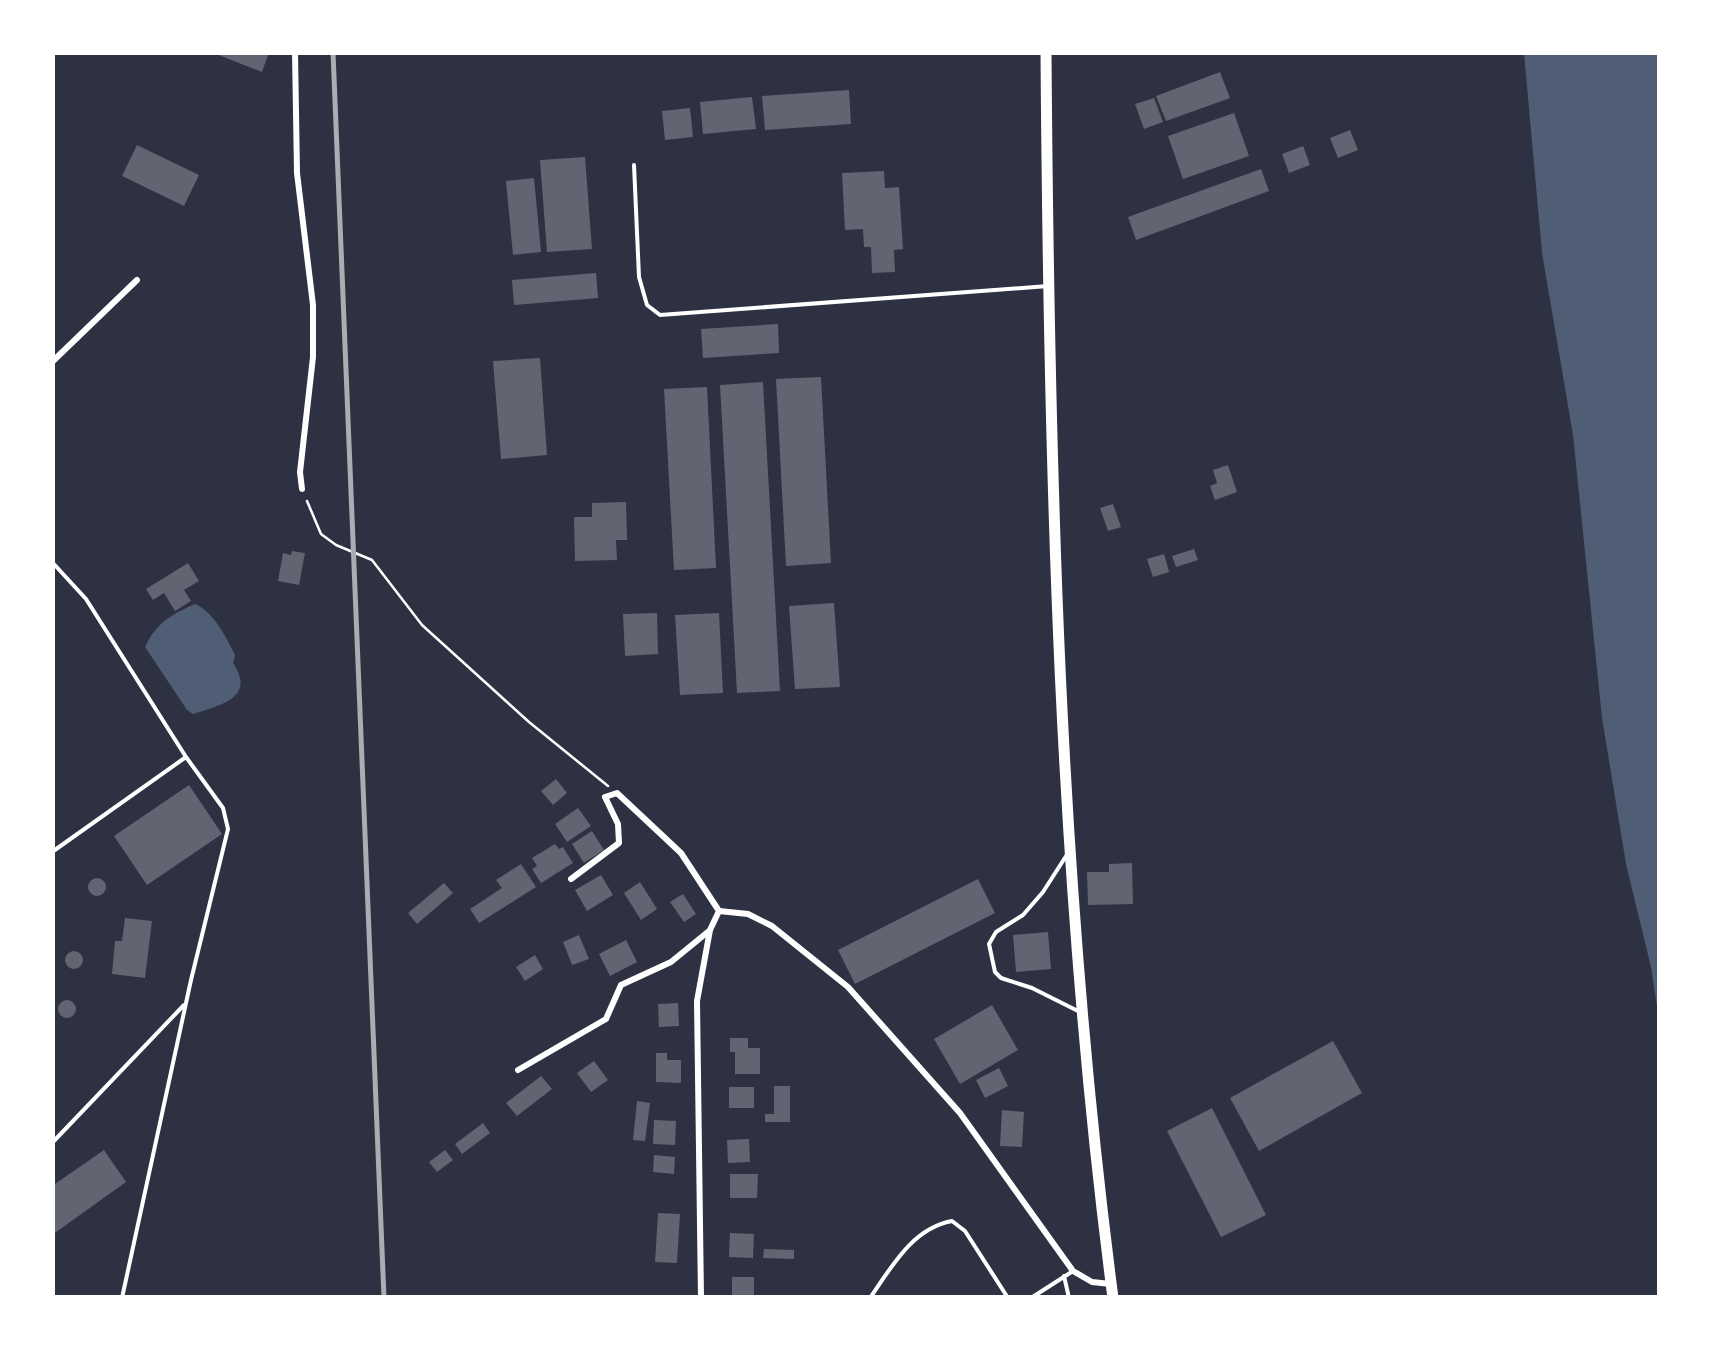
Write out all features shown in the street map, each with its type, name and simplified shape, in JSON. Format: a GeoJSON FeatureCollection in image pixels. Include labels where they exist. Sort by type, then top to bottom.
{"type":"FeatureCollection","features":[{"type":"Feature","properties":{"kind":"main road"},"geometry":{"type":"LineString","coordinates":[[1046,52],[1055,552],[1070,849],[1112,1291]]}},
{"type":"Feature","properties":{"kind":"street"},"geometry":{"type":"LineString","coordinates":[[295,52],[297,173],[313,305],[314,358],[300,472],[302,489]]}},
{"type":"Feature","properties":{"kind":"street"},"geometry":{"type":"LineString","coordinates":[[52,362],[136,280]]}},
{"type":"Feature","properties":{"kind":"street"},"geometry":{"type":"LineString","coordinates":[[571,879],[618,843],[618,824],[605,797],[617,793],[682,852],[719,911]]}},
{"type":"Feature","properties":{"kind":"street"},"geometry":{"type":"LineString","coordinates":[[701,1298],[698,1001],[710,930],[719,911]]}},
{"type":"Feature","properties":{"kind":"street"},"geometry":{"type":"LineString","coordinates":[[719,911],[748,914],[772,926],[848,988],[960,1114],[1073,1270],[1112,1291]]}},
{"type":"Feature","properties":{"kind":"street"},"geometry":{"type":"LineString","coordinates":[[518,1070],[606,1019],[622,985],[671,962],[710,930]]}},
{"type":"Feature","properties":{"kind":"lane"},"geometry":{"type":"LineString","coordinates":[[634,165],[639,277],[647,305],[660,315],[1048,286]]}},
{"type":"Feature","properties":{"kind":"lane"},"geometry":{"type":"LineString","coordinates":[[52,562],[86,598],[186,757],[223,808],[228,829],[122,1298]]}},
{"type":"Feature","properties":{"kind":"lane"},"geometry":{"type":"LineString","coordinates":[[52,852],[186,757]]}},
{"type":"Feature","properties":{"kind":"lane"},"geometry":{"type":"LineString","coordinates":[[1070,849],[1043,892],[1022,915],[996,932],[990,944],[995,972],[1001,978],[1032,988],[1084,1014]]}},
{"type":"Feature","properties":{"kind":"lane"},"geometry":{"type":"LineString","coordinates":[[52,1142],[187,1002]]}},
{"type":"Feature","properties":{"kind":"lane"},"geometry":{"type":"LineString","coordinates":[[870,1298],[914,1238],[932,1224],[952,1220],[965,1231],[1008,1298]]}},
{"type":"Feature","properties":{"kind":"lane"},"geometry":{"type":"LineString","coordinates":[[1030,1298],[1073,1270]]}},
{"type":"Feature","properties":{"kind":"lane"},"geometry":{"type":"LineString","coordinates":[[1064,1276],[1068,1298]]}},
{"type":"Feature","properties":{"kind":"path"},"geometry":{"type":"LineString","coordinates":[[302,489],[322,534],[336,545],[372,560],[422,625],[529,722],[617,793]]}},
{"type":"Feature","properties":{"kind":"water"},"geometry":{"type":"Polygon","coordinates":[[[1524,53],[1659,53],[1659,1020],[1651,967],[1626,864],[1602,718],[1573,435],[1542,253],[1524,53]]]}},
{"type":"Feature","properties":{"kind":"water"},"geometry":{"type":"Polygon","coordinates":[[[195,604],[214,619],[223,633],[235,655],[233,663],[241,684],[238,692],[224,703],[193,714],[145,647],[165,620],[195,604]]]}},
{"type":"Feature","properties":{"kind":"building"},"geometry":{"type":"Polygon","coordinates":[[[211,52],[269,52],[262,72],[211,52]]]}},
{"type":"Feature","properties":{"kind":"building"},"geometry":{"type":"Polygon","coordinates":[[[1220,72],[1230,98],[1166,121],[1156,96],[1220,72]]]}},
{"type":"Feature","properties":{"kind":"building"},"geometry":{"type":"Polygon","coordinates":[[[849,90],[851,124],[765,130],[762,96],[849,90]]]}},
{"type":"Feature","properties":{"kind":"building"},"geometry":{"type":"Polygon","coordinates":[[[752,97],[756,129],[703,134],[700,102],[752,97]]]}},
{"type":"Feature","properties":{"kind":"building"},"geometry":{"type":"Polygon","coordinates":[[[1154,98],[1163,122],[1144,129],[1135,104],[1154,98]]]}},
{"type":"Feature","properties":{"kind":"building"},"geometry":{"type":"Polygon","coordinates":[[[690,108],[693,137],[665,140],[662,111],[690,108]]]}},
{"type":"Feature","properties":{"kind":"building"},"geometry":{"type":"Polygon","coordinates":[[[1234,113],[1249,156],[1183,179],[1168,136],[1234,113]]]}},
{"type":"Feature","properties":{"kind":"building"},"geometry":{"type":"Polygon","coordinates":[[[1350,130],[1358,150],[1338,158],[1330,138],[1350,130]]]}},
{"type":"Feature","properties":{"kind":"building"},"geometry":{"type":"Polygon","coordinates":[[[137,145],[199,175],[184,206],[122,176],[137,145]]]}},
{"type":"Feature","properties":{"kind":"building"},"geometry":{"type":"Polygon","coordinates":[[[1303,146],[1310,165],[1289,173],[1282,154],[1303,146]]]}},
{"type":"Feature","properties":{"kind":"building"},"geometry":{"type":"Polygon","coordinates":[[[585,157],[592,249],[547,252],[540,160],[585,157]]]}},
{"type":"Feature","properties":{"kind":"building"},"geometry":{"type":"Polygon","coordinates":[[[1261,169],[1269,191],[1136,240],[1128,217],[1261,169]]]}},
{"type":"Feature","properties":{"kind":"building"},"geometry":{"type":"Polygon","coordinates":[[[884,171],[885,188],[899,187],[903,249],[894,250],[895,272],[872,273],[871,247],[864,247],[863,229],[845,230],[842,173],[884,171]]]}},
{"type":"Feature","properties":{"kind":"building"},"geometry":{"type":"Polygon","coordinates":[[[534,178],[541,252],[513,255],[506,181],[534,178]]]}},
{"type":"Feature","properties":{"kind":"building"},"geometry":{"type":"Polygon","coordinates":[[[596,273],[598,298],[514,305],[512,280],[596,273]]]}},
{"type":"Feature","properties":{"kind":"building"},"geometry":{"type":"Polygon","coordinates":[[[778,324],[779,353],[703,358],[701,329],[778,324]]]}},
{"type":"Feature","properties":{"kind":"building"},"geometry":{"type":"Polygon","coordinates":[[[540,358],[547,455],[501,459],[493,361],[540,358]]]}},
{"type":"Feature","properties":{"kind":"building"},"geometry":{"type":"Polygon","coordinates":[[[821,377],[831,563],[786,566],[776,379],[821,377]]]}},
{"type":"Feature","properties":{"kind":"building"},"geometry":{"type":"Polygon","coordinates":[[[763,382],[780,691],[737,693],[720,385],[763,382]]]}},
{"type":"Feature","properties":{"kind":"building"},"geometry":{"type":"Polygon","coordinates":[[[707,387],[716,568],[674,570],[664,389],[707,387]]]}},
{"type":"Feature","properties":{"kind":"building"},"geometry":{"type":"Polygon","coordinates":[[[1228,465],[1237,492],[1215,500],[1210,486],[1217,483],[1213,470],[1228,465]]]}},
{"type":"Feature","properties":{"kind":"building"},"geometry":{"type":"Polygon","coordinates":[[[626,502],[627,540],[616,540],[617,560],[575,561],[574,517],[592,517],[592,503],[626,502]]]}},
{"type":"Feature","properties":{"kind":"building"},"geometry":{"type":"Polygon","coordinates":[[[1113,504],[1121,527],[1108,531],[1100,508],[1113,504]]]}},
{"type":"Feature","properties":{"kind":"building"},"geometry":{"type":"Polygon","coordinates":[[[1194,549],[1198,560],[1176,567],[1172,556],[1194,549]]]}},
{"type":"Feature","properties":{"kind":"building"},"geometry":{"type":"Polygon","coordinates":[[[292,551],[305,553],[299,585],[278,581],[283,553],[291,555],[292,551]]]}},
{"type":"Feature","properties":{"kind":"building"},"geometry":{"type":"Polygon","coordinates":[[[1164,554],[1169,572],[1153,577],[1147,559],[1164,554]]]}},
{"type":"Feature","properties":{"kind":"building"},"geometry":{"type":"Polygon","coordinates":[[[188,563],[199,581],[184,590],[191,601],[175,611],[164,593],[153,600],[146,589],[188,563]]]}},
{"type":"Feature","properties":{"kind":"building"},"geometry":{"type":"Polygon","coordinates":[[[834,603],[840,687],[795,689],[789,606],[834,603]]]}},
{"type":"Feature","properties":{"kind":"building"},"geometry":{"type":"Polygon","coordinates":[[[657,613],[658,654],[625,656],[623,614],[657,613]]]}},
{"type":"Feature","properties":{"kind":"building"},"geometry":{"type":"Polygon","coordinates":[[[719,613],[723,693],[680,695],[675,615],[719,613]]]}},
{"type":"Feature","properties":{"kind":"building"},"geometry":{"type":"Polygon","coordinates":[[[556,779],[567,793],[553,805],[541,791],[556,779]]]}},
{"type":"Feature","properties":{"kind":"building"},"geometry":{"type":"Polygon","coordinates":[[[189,785],[222,834],[147,885],[114,836],[189,785]]]}},
{"type":"Feature","properties":{"kind":"building"},"geometry":{"type":"Polygon","coordinates":[[[578,808],[591,826],[567,842],[555,824],[578,808]]]}},
{"type":"Feature","properties":{"kind":"building"},"geometry":{"type":"Polygon","coordinates":[[[592,831],[604,850],[584,863],[572,844],[592,831]]]}},
{"type":"Feature","properties":{"kind":"building"},"geometry":{"type":"Polygon","coordinates":[[[555,844],[559,849],[563,847],[573,863],[541,883],[532,869],[537,866],[532,858],[555,844]]]}},
{"type":"Feature","properties":{"kind":"building"},"geometry":{"type":"Polygon","coordinates":[[[1132,863],[1133,904],[1088,905],[1087,872],[1109,872],[1109,864],[1132,863]]]}},
{"type":"Feature","properties":{"kind":"building"},"geometry":{"type":"Polygon","coordinates":[[[521,864],[536,887],[479,923],[470,909],[502,888],[496,880],[521,864]]]}},
{"type":"Feature","properties":{"kind":"building"},"geometry":{"type":"Polygon","coordinates":[[[601,875],[613,895],[587,911],[575,890],[601,875]]]}},
{"type":"Feature","properties":{"kind":"building"},"geometry":{"type":"Polygon","coordinates":[[[97,878],[106,887],[97,896],[88,887],[97,878]]]}},
{"type":"Feature","properties":{"kind":"building"},"geometry":{"type":"Polygon","coordinates":[[[978,879],[995,913],[855,984],[838,950],[978,879]]]}},
{"type":"Feature","properties":{"kind":"building"},"geometry":{"type":"Polygon","coordinates":[[[640,882],[657,909],[641,920],[624,893],[640,882]]]}},
{"type":"Feature","properties":{"kind":"building"},"geometry":{"type":"Polygon","coordinates":[[[444,883],[453,893],[417,924],[408,913],[444,883]]]}},
{"type":"Feature","properties":{"kind":"building"},"geometry":{"type":"Polygon","coordinates":[[[683,894],[696,914],[684,922],[670,902],[683,894]]]}},
{"type":"Feature","properties":{"kind":"building"},"geometry":{"type":"Polygon","coordinates":[[[125,918],[152,921],[145,978],[112,974],[115,941],[122,941],[125,918]]]}},
{"type":"Feature","properties":{"kind":"building"},"geometry":{"type":"Polygon","coordinates":[[[1048,932],[1051,969],[1016,972],[1013,935],[1048,932]]]}},
{"type":"Feature","properties":{"kind":"building"},"geometry":{"type":"Polygon","coordinates":[[[579,935],[589,959],[572,965],[563,942],[579,935]]]}},
{"type":"Feature","properties":{"kind":"building"},"geometry":{"type":"Polygon","coordinates":[[[626,940],[637,962],[610,976],[599,954],[626,940]]]}},
{"type":"Feature","properties":{"kind":"building"},"geometry":{"type":"Polygon","coordinates":[[[74,951],[81,953],[81,967],[74,969],[67,967],[65,960],[67,953],[74,951]]]}},
{"type":"Feature","properties":{"kind":"building"},"geometry":{"type":"Polygon","coordinates":[[[535,955],[543,969],[525,981],[516,967],[535,955]]]}},
{"type":"Feature","properties":{"kind":"building"},"geometry":{"type":"Polygon","coordinates":[[[67,1000],[76,1009],[67,1018],[58,1009],[67,1000]]]}},
{"type":"Feature","properties":{"kind":"building"},"geometry":{"type":"Polygon","coordinates":[[[678,1003],[679,1026],[659,1027],[658,1004],[678,1003]]]}},
{"type":"Feature","properties":{"kind":"building"},"geometry":{"type":"Polygon","coordinates":[[[992,1005],[1018,1050],[960,1084],[934,1039],[992,1005]]]}},
{"type":"Feature","properties":{"kind":"building"},"geometry":{"type":"Polygon","coordinates":[[[730,1038],[748,1038],[748,1048],[760,1048],[760,1074],[735,1074],[735,1052],[730,1052],[730,1038]]]}},
{"type":"Feature","properties":{"kind":"building"},"geometry":{"type":"Polygon","coordinates":[[[1333,1041],[1362,1093],[1259,1151],[1230,1098],[1333,1041]]]}},
{"type":"Feature","properties":{"kind":"building"},"geometry":{"type":"Polygon","coordinates":[[[656,1053],[667,1053],[667,1060],[681,1060],[681,1083],[656,1082],[656,1053]]]}},
{"type":"Feature","properties":{"kind":"building"},"geometry":{"type":"Polygon","coordinates":[[[594,1061],[608,1080],[591,1092],[577,1073],[594,1061]]]}},
{"type":"Feature","properties":{"kind":"building"},"geometry":{"type":"Polygon","coordinates":[[[999,1068],[1008,1086],[985,1098],[976,1080],[999,1068]]]}},
{"type":"Feature","properties":{"kind":"building"},"geometry":{"type":"Polygon","coordinates":[[[541,1076],[552,1089],[517,1116],[506,1103],[541,1076]]]}},
{"type":"Feature","properties":{"kind":"building"},"geometry":{"type":"Polygon","coordinates":[[[774,1086],[790,1086],[790,1122],[765,1122],[765,1114],[774,1114],[774,1086]]]}},
{"type":"Feature","properties":{"kind":"building"},"geometry":{"type":"Polygon","coordinates":[[[729,1087],[754,1087],[754,1108],[729,1108],[729,1087]]]}},
{"type":"Feature","properties":{"kind":"building"},"geometry":{"type":"Polygon","coordinates":[[[637,1101],[650,1103],[645,1141],[633,1140],[637,1101]]]}},
{"type":"Feature","properties":{"kind":"building"},"geometry":{"type":"Polygon","coordinates":[[[1212,1108],[1266,1215],[1221,1237],[1167,1131],[1212,1108]]]}},
{"type":"Feature","properties":{"kind":"building"},"geometry":{"type":"Polygon","coordinates":[[[1002,1110],[1024,1112],[1022,1147],[1000,1146],[1002,1110]]]}},
{"type":"Feature","properties":{"kind":"building"},"geometry":{"type":"Polygon","coordinates":[[[654,1120],[676,1121],[675,1145],[653,1144],[654,1120]]]}},
{"type":"Feature","properties":{"kind":"building"},"geometry":{"type":"Polygon","coordinates":[[[483,1123],[490,1133],[462,1154],[455,1144],[483,1123]]]}},
{"type":"Feature","properties":{"kind":"building"},"geometry":{"type":"Polygon","coordinates":[[[749,1139],[750,1162],[728,1163],[727,1140],[749,1139]]]}},
{"type":"Feature","properties":{"kind":"building"},"geometry":{"type":"Polygon","coordinates":[[[104,1150],[126,1182],[52,1235],[52,1186],[104,1150]]]}},
{"type":"Feature","properties":{"kind":"building"},"geometry":{"type":"Polygon","coordinates":[[[445,1150],[453,1160],[437,1172],[429,1162],[445,1150]]]}},
{"type":"Feature","properties":{"kind":"building"},"geometry":{"type":"Polygon","coordinates":[[[654,1155],[675,1157],[674,1174],[653,1172],[654,1155]]]}},
{"type":"Feature","properties":{"kind":"building"},"geometry":{"type":"Polygon","coordinates":[[[730,1174],[758,1174],[757,1198],[730,1198],[730,1174]]]}},
{"type":"Feature","properties":{"kind":"building"},"geometry":{"type":"Polygon","coordinates":[[[658,1213],[680,1214],[677,1263],[655,1262],[658,1213]]]}},
{"type":"Feature","properties":{"kind":"building"},"geometry":{"type":"Polygon","coordinates":[[[730,1233],[754,1234],[753,1258],[729,1257],[730,1233]]]}},
{"type":"Feature","properties":{"kind":"building"},"geometry":{"type":"Polygon","coordinates":[[[764,1249],[794,1250],[794,1259],[763,1258],[764,1249]]]}},
{"type":"Feature","properties":{"kind":"building"},"geometry":{"type":"Polygon","coordinates":[[[732,1277],[754,1277],[754,1298],[732,1298],[732,1277]]]}},
{"type":"Feature","properties":{"kind":"railway"},"geometry":{"type":"LineString","coordinates":[[333,52],[384,1298]]}}]}
